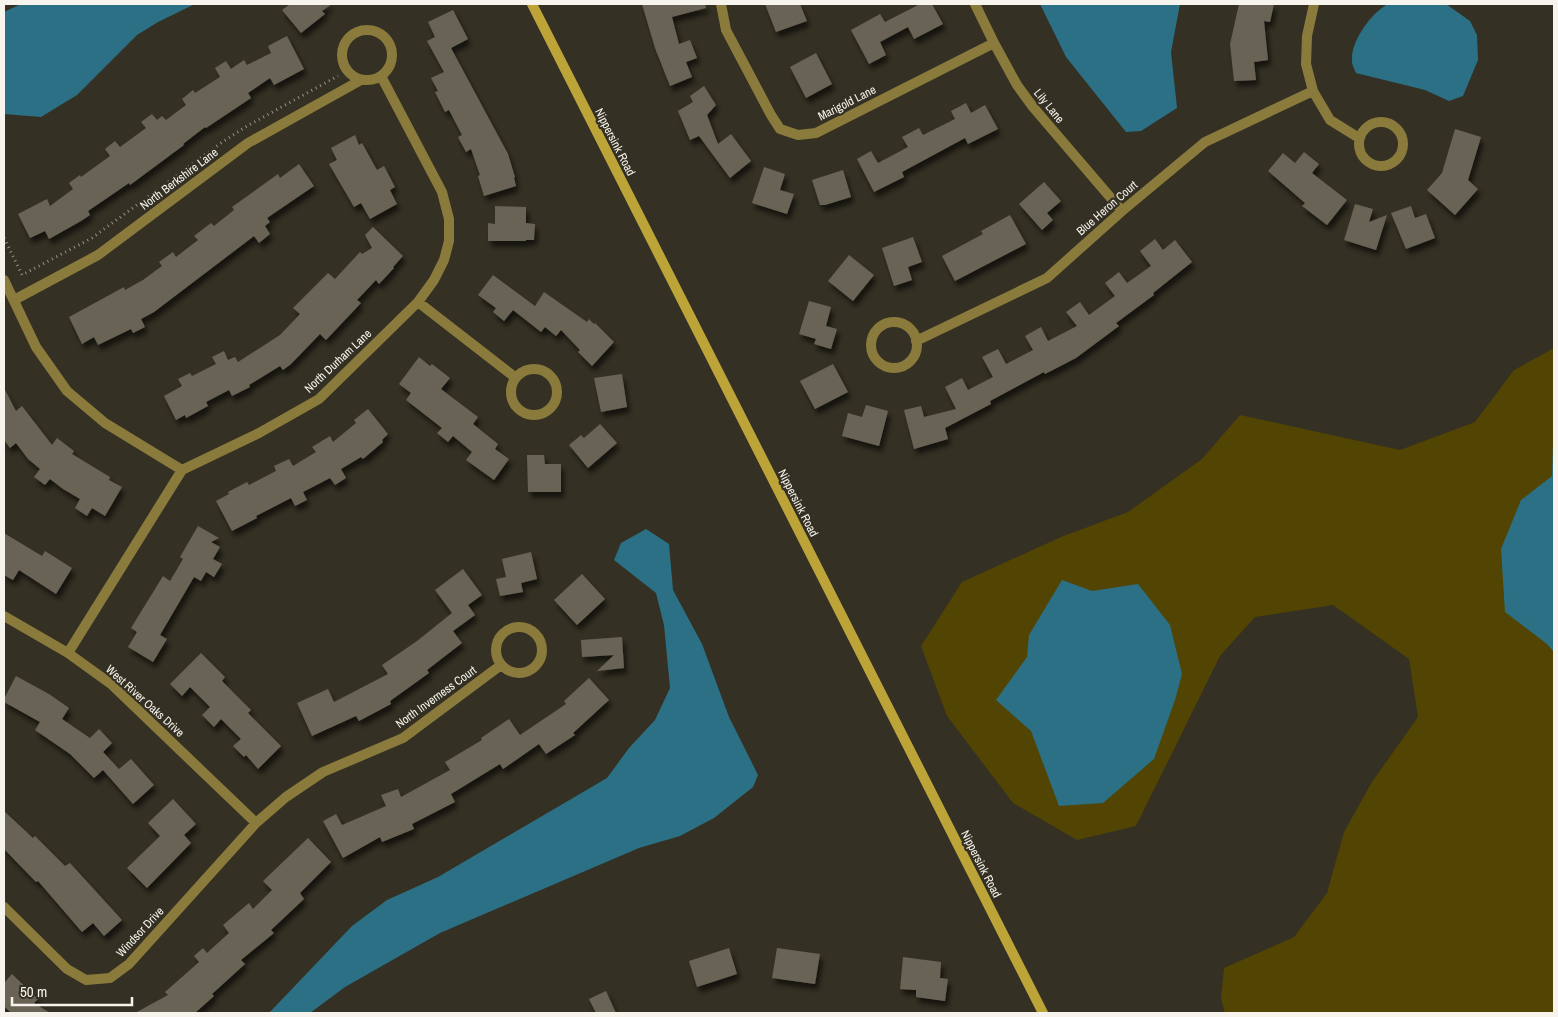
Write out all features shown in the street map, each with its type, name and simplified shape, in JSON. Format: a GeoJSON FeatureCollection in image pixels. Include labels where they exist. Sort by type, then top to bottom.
{"type":"FeatureCollection","features":[{"type":"Feature","properties":{"kind":"street","name":"Nippersink Road"},"geometry":{"type":"LineString","coordinates":[[532,4],[1042,1013]]}},
{"type":"Feature","properties":{"kind":"street","name":"Marigold Lane"},"geometry":{"type":"LineString","coordinates":[[721,4],[726,30],[771,115],[780,129],[798,135],[816,134],[994,43]]}},
{"type":"Feature","properties":{"kind":"street","name":"Lily Lane"},"geometry":{"type":"LineString","coordinates":[[976,4],[994,43],[1017,85],[1122,211]]}},
{"type":"Feature","properties":{"kind":"street"},"geometry":{"type":"LineString","coordinates":[[1314,4],[1306,36],[1306,64],[1313,92],[1330,120],[1359,138]]}},
{"type":"Feature","properties":{"kind":"street"},"geometry":{"type":"LineString","coordinates":[[358,31],[374,31],[388,41],[392,58],[390,66],[381,76],[369,80],[361,80],[347,71],[341,56],[346,41],[351,35],[358,31]]}},
{"type":"Feature","properties":{"kind":"street","name":"North Durham Lane"},"geometry":{"type":"LineString","coordinates":[[182,470],[259,433],[319,399],[418,302],[434,280],[444,260],[449,242],[449,219],[442,192],[381,76]]}},
{"type":"Feature","properties":{"kind":"street","name":"North Berkshire Lane"},"geometry":{"type":"LineString","coordinates":[[14,300],[98,255],[248,143],[361,80]]}},
{"type":"Feature","properties":{"kind":"street","name":"Blue Heron Court"},"geometry":{"type":"LineString","coordinates":[[916,341],[1047,278],[1122,211],[1205,142],[1313,92]]}},
{"type":"Feature","properties":{"kind":"street"},"geometry":{"type":"LineString","coordinates":[[1382,122],[1389,123],[1400,133],[1403,140],[1401,154],[1396,160],[1384,166],[1376,166],[1360,153],[1359,138],[1368,126],[1382,122]]}},
{"type":"Feature","properties":{"kind":"street"},"geometry":{"type":"LineString","coordinates":[[4,280],[36,347],[67,391],[105,423],[182,470],[68,653]]}},
{"type":"Feature","properties":{"kind":"street"},"geometry":{"type":"LineString","coordinates":[[418,302],[516,378]]}},
{"type":"Feature","properties":{"kind":"street"},"geometry":{"type":"LineString","coordinates":[[888,322],[895,322],[909,328],[916,341],[914,356],[909,362],[896,368],[888,367],[876,359],[871,345],[872,338],[880,326],[888,322]]}},
{"type":"Feature","properties":{"kind":"street"},"geometry":{"type":"LineString","coordinates":[[536,369],[550,376],[555,382],[557,390],[553,404],[542,414],[528,414],[521,411],[512,399],[511,392],[516,378],[521,373],[536,369]]}},
{"type":"Feature","properties":{"kind":"street","name":"West River Oaks Drive"},"geometry":{"type":"LineString","coordinates":[[4,616],[68,653],[111,684],[256,823]]}},
{"type":"Feature","properties":{"kind":"street"},"geometry":{"type":"LineString","coordinates":[[511,628],[526,628],[538,637],[542,652],[536,666],[522,673],[514,673],[501,665],[496,651],[497,644],[505,632],[511,628]]}},
{"type":"Feature","properties":{"kind":"street","name":"North Inverness Court"},"geometry":{"type":"LineString","coordinates":[[256,823],[286,797],[323,772],[404,738],[501,665]]}},
{"type":"Feature","properties":{"kind":"street","name":"Windsor Drive"},"geometry":{"type":"LineString","coordinates":[[4,907],[67,970],[86,980],[110,978],[129,964],[256,823]]}},
{"type":"Feature","properties":{"kind":"path"},"geometry":{"type":"LineString","coordinates":[[4,238],[22,275],[92,238],[247,126],[338,76]]}},
{"type":"Feature","properties":{"kind":"shaded area"},"geometry":{"type":"Polygon","coordinates":[[[1554,348],[1554,1013],[1225,1013],[1221,999],[1224,968],[1294,937],[1327,893],[1344,832],[1372,782],[1418,717],[1409,659],[1333,605],[1255,617],[1220,656],[1136,826],[1077,840],[1013,803],[947,716],[921,646],[962,582],[1061,537],[1128,512],[1202,459],[1240,415],[1400,450],[1475,422],[1514,370],[1554,348]]]}},
{"type":"Feature","properties":{"kind":"water"},"geometry":{"type":"Polygon","coordinates":[[[21,4],[195,4],[158,22],[137,35],[77,95],[41,117],[4,114],[4,12],[21,4]]]}},
{"type":"Feature","properties":{"kind":"water"},"geometry":{"type":"Polygon","coordinates":[[[1040,4],[1180,4],[1171,52],[1177,108],[1141,131],[1126,132],[1066,57],[1040,4]]]}},
{"type":"Feature","properties":{"kind":"water"},"geometry":{"type":"Polygon","coordinates":[[[1388,4],[1446,4],[1470,21],[1477,35],[1478,60],[1463,96],[1449,101],[1425,90],[1356,73],[1352,60],[1355,43],[1364,27],[1376,13],[1388,4]]]}},
{"type":"Feature","properties":{"kind":"water"},"geometry":{"type":"Polygon","coordinates":[[[1553,442],[1554,652],[1547,644],[1505,612],[1501,549],[1521,500],[1552,476],[1553,442]]]}},
{"type":"Feature","properties":{"kind":"water"},"geometry":{"type":"Polygon","coordinates":[[[646,529],[669,544],[673,590],[702,644],[729,717],[758,775],[753,787],[714,818],[680,836],[639,848],[440,933],[345,987],[310,1013],[269,1013],[352,926],[387,900],[438,877],[607,778],[629,748],[655,720],[670,688],[664,625],[656,593],[614,560],[621,543],[646,529]]]}},
{"type":"Feature","properties":{"kind":"water"},"geometry":{"type":"Polygon","coordinates":[[[1062,580],[1092,591],[1138,584],[1170,625],[1182,674],[1154,759],[1103,803],[1059,806],[1031,731],[996,700],[1027,657],[1029,635],[1062,580]]]}},
{"type":"Feature","properties":{"kind":"building"},"geometry":{"type":"Polygon","coordinates":[[[290,4],[332,4],[322,11],[325,14],[301,33],[282,10],[290,4]]]}},
{"type":"Feature","properties":{"kind":"building"},"geometry":{"type":"Polygon","coordinates":[[[642,4],[705,4],[706,8],[672,17],[679,44],[690,40],[697,58],[686,62],[692,77],[670,86],[655,48],[642,4]]]}},
{"type":"Feature","properties":{"kind":"building"},"geometry":{"type":"Polygon","coordinates":[[[765,4],[800,4],[807,21],[776,32],[765,4]]]}},
{"type":"Feature","properties":{"kind":"building"},"geometry":{"type":"Polygon","coordinates":[[[920,4],[932,4],[943,24],[914,39],[908,27],[880,42],[886,55],[869,64],[851,30],[880,14],[885,22],[920,4]]]}},
{"type":"Feature","properties":{"kind":"building"},"geometry":{"type":"Polygon","coordinates":[[[1239,4],[1274,4],[1270,22],[1264,21],[1268,60],[1254,62],[1256,80],[1234,81],[1230,44],[1239,4]]]}},
{"type":"Feature","properties":{"kind":"building"},"geometry":{"type":"Polygon","coordinates":[[[453,10],[468,39],[451,48],[508,154],[515,177],[516,186],[484,196],[478,176],[480,175],[471,149],[466,152],[458,137],[462,135],[449,110],[445,112],[435,92],[438,91],[431,78],[444,72],[427,41],[435,37],[428,22],[453,10]]]}},
{"type":"Feature","properties":{"kind":"building"},"geometry":{"type":"Polygon","coordinates":[[[287,36],[304,69],[274,85],[270,78],[248,93],[251,98],[205,127],[130,185],[129,183],[88,211],[90,215],[81,221],[49,239],[45,231],[30,238],[18,214],[47,199],[50,206],[73,189],[69,183],[80,175],[81,177],[110,156],[105,149],[115,141],[120,147],[146,128],[141,122],[152,114],[157,120],[162,116],[166,120],[186,105],[182,99],[193,90],[195,93],[220,77],[215,68],[226,61],[231,69],[244,60],[247,65],[271,53],[268,46],[287,36]]]}},
{"type":"Feature","properties":{"kind":"building"},"geometry":{"type":"Polygon","coordinates":[[[816,53],[832,84],[806,98],[790,67],[816,53]]]}},
{"type":"Feature","properties":{"kind":"building"},"geometry":{"type":"Polygon","coordinates":[[[704,86],[716,105],[707,115],[718,144],[731,134],[751,161],[730,178],[699,136],[690,140],[678,111],[693,102],[690,96],[704,86]]]}},
{"type":"Feature","properties":{"kind":"building"},"geometry":{"type":"Polygon","coordinates":[[[966,103],[971,113],[985,105],[998,129],[968,144],[965,138],[902,172],[904,177],[874,192],[857,159],[871,151],[878,163],[908,147],[902,137],[919,128],[923,135],[955,119],[951,111],[966,103]]]}},
{"type":"Feature","properties":{"kind":"building"},"geometry":{"type":"Polygon","coordinates":[[[1455,129],[1481,137],[1468,180],[1478,189],[1455,215],[1427,190],[1442,173],[1455,129]]]}},
{"type":"Feature","properties":{"kind":"building"},"geometry":{"type":"Polygon","coordinates":[[[355,135],[359,145],[362,143],[377,170],[384,166],[395,187],[390,190],[397,204],[370,219],[361,203],[354,207],[329,164],[337,160],[331,148],[355,135]]]}},
{"type":"Feature","properties":{"kind":"building"},"geometry":{"type":"Polygon","coordinates":[[[1304,152],[1319,164],[1312,173],[1347,200],[1327,225],[1302,206],[1305,203],[1268,171],[1283,153],[1295,163],[1304,152]]]}},
{"type":"Feature","properties":{"kind":"building"},"geometry":{"type":"Polygon","coordinates":[[[299,164],[314,186],[267,218],[270,222],[265,226],[270,234],[259,243],[254,236],[154,312],[141,319],[145,327],[133,333],[131,329],[98,345],[94,337],[82,344],[69,317],[124,287],[125,290],[143,280],[162,266],[159,262],[173,252],[176,257],[198,240],[194,236],[211,223],[214,226],[234,210],[232,207],[278,174],[280,178],[299,164]]]}},
{"type":"Feature","properties":{"kind":"building"},"geometry":{"type":"Polygon","coordinates":[[[764,167],[785,174],[780,190],[794,194],[787,214],[752,203],[764,167]]]}},
{"type":"Feature","properties":{"kind":"building"},"geometry":{"type":"Polygon","coordinates":[[[843,170],[851,197],[820,205],[812,180],[843,170]]]}},
{"type":"Feature","properties":{"kind":"building"},"geometry":{"type":"Polygon","coordinates":[[[1044,182],[1061,201],[1047,213],[1053,220],[1042,230],[1019,204],[1044,182]]]}},
{"type":"Feature","properties":{"kind":"building"},"geometry":{"type":"Polygon","coordinates":[[[1355,204],[1373,209],[1369,222],[1387,215],[1376,250],[1344,240],[1355,204]]]}},
{"type":"Feature","properties":{"kind":"building"},"geometry":{"type":"Polygon","coordinates":[[[495,206],[526,207],[526,223],[535,224],[534,240],[488,241],[488,223],[495,224],[495,206]]]}},
{"type":"Feature","properties":{"kind":"building"},"geometry":{"type":"Polygon","coordinates":[[[1411,206],[1415,218],[1426,214],[1435,238],[1406,249],[1391,213],[1411,206]]]}},
{"type":"Feature","properties":{"kind":"building"},"geometry":{"type":"Polygon","coordinates":[[[1010,215],[1026,244],[955,281],[942,256],[983,234],[981,231],[1010,215]]]}},
{"type":"Feature","properties":{"kind":"building"},"geometry":{"type":"Polygon","coordinates":[[[373,227],[403,256],[379,284],[376,280],[357,300],[361,303],[326,340],[320,334],[283,370],[280,366],[249,385],[250,387],[232,396],[229,390],[206,402],[208,406],[186,418],[185,415],[176,420],[164,396],[182,386],[178,379],[190,373],[192,376],[216,364],[212,357],[224,351],[228,360],[235,357],[238,362],[280,335],[300,314],[293,308],[328,273],[335,279],[360,252],[362,254],[372,248],[365,235],[373,227]]]}},
{"type":"Feature","properties":{"kind":"building"},"geometry":{"type":"Polygon","coordinates":[[[913,237],[922,262],[908,267],[912,280],[894,286],[882,248],[913,237]]]}},
{"type":"Feature","properties":{"kind":"building"},"geometry":{"type":"Polygon","coordinates":[[[1155,239],[1163,250],[1175,240],[1192,262],[1153,293],[1154,295],[1116,323],[1119,326],[1076,358],[1045,374],[1044,372],[990,401],[991,404],[945,428],[948,439],[914,449],[904,410],[921,406],[924,417],[956,409],[945,387],[962,378],[968,390],[993,377],[982,357],[998,349],[1006,364],[1033,350],[1025,336],[1041,327],[1048,341],[1077,326],[1066,312],[1080,302],[1089,315],[1115,296],[1105,283],[1119,272],[1127,283],[1151,266],[1140,251],[1155,239]]]}},
{"type":"Feature","properties":{"kind":"building"},"geometry":{"type":"Polygon","coordinates":[[[849,255],[874,275],[853,301],[828,281],[849,255]]]}},
{"type":"Feature","properties":{"kind":"building"},"geometry":{"type":"Polygon","coordinates":[[[493,275],[535,306],[544,292],[587,322],[589,319],[595,323],[614,342],[592,366],[561,330],[556,336],[545,327],[541,332],[513,310],[504,321],[493,312],[496,308],[478,295],[493,275]]]}},
{"type":"Feature","properties":{"kind":"building"},"geometry":{"type":"Polygon","coordinates":[[[809,301],[831,307],[826,326],[837,329],[831,349],[814,344],[816,339],[799,334],[809,301]]]}},
{"type":"Feature","properties":{"kind":"building"},"geometry":{"type":"Polygon","coordinates":[[[419,357],[450,378],[441,389],[478,417],[473,424],[498,444],[495,449],[509,459],[494,480],[466,460],[472,452],[453,436],[448,442],[437,433],[442,428],[406,400],[411,393],[399,384],[419,357]]]}},
{"type":"Feature","properties":{"kind":"building"},"geometry":{"type":"Polygon","coordinates":[[[833,364],[848,392],[815,409],[800,381],[833,364]]]}},
{"type":"Feature","properties":{"kind":"building"},"geometry":{"type":"Polygon","coordinates":[[[622,374],[627,407],[601,412],[594,378],[622,374]]]}},
{"type":"Feature","properties":{"kind":"building"},"geometry":{"type":"Polygon","coordinates":[[[4,388],[16,411],[22,406],[52,445],[57,438],[74,451],[72,454],[110,477],[109,480],[122,487],[105,516],[92,508],[87,516],[75,508],[80,499],[50,479],[45,485],[34,477],[40,469],[28,459],[16,443],[10,448],[4,440],[4,388]]]}},
{"type":"Feature","properties":{"kind":"building"},"geometry":{"type":"Polygon","coordinates":[[[866,405],[888,411],[879,446],[842,436],[848,413],[862,417],[866,405]]]}},
{"type":"Feature","properties":{"kind":"building"},"geometry":{"type":"Polygon","coordinates":[[[368,409],[388,434],[382,440],[383,442],[363,459],[361,457],[341,469],[346,478],[335,485],[330,478],[303,492],[307,500],[295,506],[291,498],[232,531],[216,501],[247,482],[249,485],[276,471],[274,466],[289,459],[293,466],[316,452],[312,447],[330,436],[333,442],[356,423],[354,420],[368,409]]]}},
{"type":"Feature","properties":{"kind":"building"},"geometry":{"type":"Polygon","coordinates":[[[600,424],[617,443],[588,468],[569,445],[581,435],[584,438],[600,424]]]}},
{"type":"Feature","properties":{"kind":"building"},"geometry":{"type":"Polygon","coordinates":[[[527,455],[544,455],[545,464],[561,464],[561,492],[528,492],[527,455]]]}},
{"type":"Feature","properties":{"kind":"building"},"geometry":{"type":"Polygon","coordinates":[[[198,526],[219,538],[211,542],[220,547],[213,559],[222,564],[214,577],[206,572],[201,581],[194,577],[160,635],[167,639],[153,662],[128,647],[137,632],[131,628],[163,576],[170,581],[183,559],[180,557],[198,526]]]}},
{"type":"Feature","properties":{"kind":"building"},"geometry":{"type":"Polygon","coordinates":[[[4,533],[42,556],[45,551],[72,568],[56,594],[19,570],[13,580],[4,575],[4,533]]]}},
{"type":"Feature","properties":{"kind":"building"},"geometry":{"type":"Polygon","coordinates":[[[531,552],[537,579],[521,583],[523,592],[500,596],[496,579],[506,577],[502,559],[531,552]]]}},
{"type":"Feature","properties":{"kind":"building"},"geometry":{"type":"Polygon","coordinates":[[[463,569],[482,595],[468,605],[475,615],[453,631],[462,643],[427,670],[429,673],[390,701],[391,704],[359,721],[356,716],[312,736],[297,703],[328,689],[334,702],[388,674],[382,665],[417,641],[452,613],[435,590],[463,569]]]}},
{"type":"Feature","properties":{"kind":"building"},"geometry":{"type":"Polygon","coordinates":[[[582,574],[605,599],[577,625],[554,600],[582,574]]]}},
{"type":"Feature","properties":{"kind":"building"},"geometry":{"type":"Polygon","coordinates":[[[622,637],[624,668],[597,671],[614,655],[582,657],[581,640],[622,637]]]}},
{"type":"Feature","properties":{"kind":"building"},"geometry":{"type":"Polygon","coordinates":[[[201,653],[225,677],[222,681],[251,710],[248,713],[281,746],[258,769],[246,755],[244,757],[233,746],[241,739],[221,719],[214,727],[202,715],[210,707],[190,687],[182,696],[170,684],[201,653]]]}},
{"type":"Feature","properties":{"kind":"building"},"geometry":{"type":"Polygon","coordinates":[[[16,676],[49,694],[69,708],[62,719],[90,738],[99,729],[112,743],[103,752],[119,769],[131,759],[154,785],[133,804],[103,770],[94,778],[70,754],[35,730],[40,722],[4,702],[16,676]]]}},
{"type":"Feature","properties":{"kind":"building"},"geometry":{"type":"Polygon","coordinates":[[[589,678],[609,700],[573,733],[575,735],[546,754],[539,744],[503,769],[500,764],[451,794],[455,802],[412,824],[414,829],[382,842],[380,837],[343,858],[323,821],[336,814],[342,825],[386,806],[381,795],[398,789],[401,797],[450,770],[445,762],[482,740],[481,738],[509,719],[520,735],[566,704],[564,701],[589,678]]]}},
{"type":"Feature","properties":{"kind":"building"},"geometry":{"type":"Polygon","coordinates":[[[173,799],[196,824],[184,835],[191,843],[147,888],[127,868],[160,836],[148,823],[173,799]]]}},
{"type":"Feature","properties":{"kind":"building"},"geometry":{"type":"Polygon","coordinates":[[[4,811],[33,838],[35,836],[65,866],[70,863],[122,920],[104,936],[93,923],[82,932],[38,881],[36,882],[4,849],[4,811]]]}},
{"type":"Feature","properties":{"kind":"building"},"geometry":{"type":"Polygon","coordinates":[[[308,838],[331,862],[300,893],[304,899],[271,930],[274,933],[241,960],[245,964],[212,994],[214,996],[195,1013],[135,1013],[168,995],[165,992],[199,962],[194,956],[203,948],[207,953],[229,933],[223,925],[249,903],[253,909],[272,890],[263,881],[308,838]]]}},
{"type":"Feature","properties":{"kind":"building"},"geometry":{"type":"Polygon","coordinates":[[[729,948],[737,974],[697,987],[689,961],[729,948]]]}},
{"type":"Feature","properties":{"kind":"building"},"geometry":{"type":"Polygon","coordinates":[[[777,948],[820,954],[815,984],[772,978],[777,948]]]}},
{"type":"Feature","properties":{"kind":"building"},"geometry":{"type":"Polygon","coordinates":[[[903,957],[941,962],[940,978],[948,979],[945,1001],[916,997],[916,990],[900,989],[903,957]]]}},
{"type":"Feature","properties":{"kind":"building"},"geometry":{"type":"Polygon","coordinates":[[[12,974],[38,999],[34,1003],[50,1013],[11,1013],[4,1006],[4,983],[12,974]]]}},
{"type":"Feature","properties":{"kind":"building"},"geometry":{"type":"Polygon","coordinates":[[[606,991],[616,1013],[596,1013],[589,999],[606,991]]]}}]}
